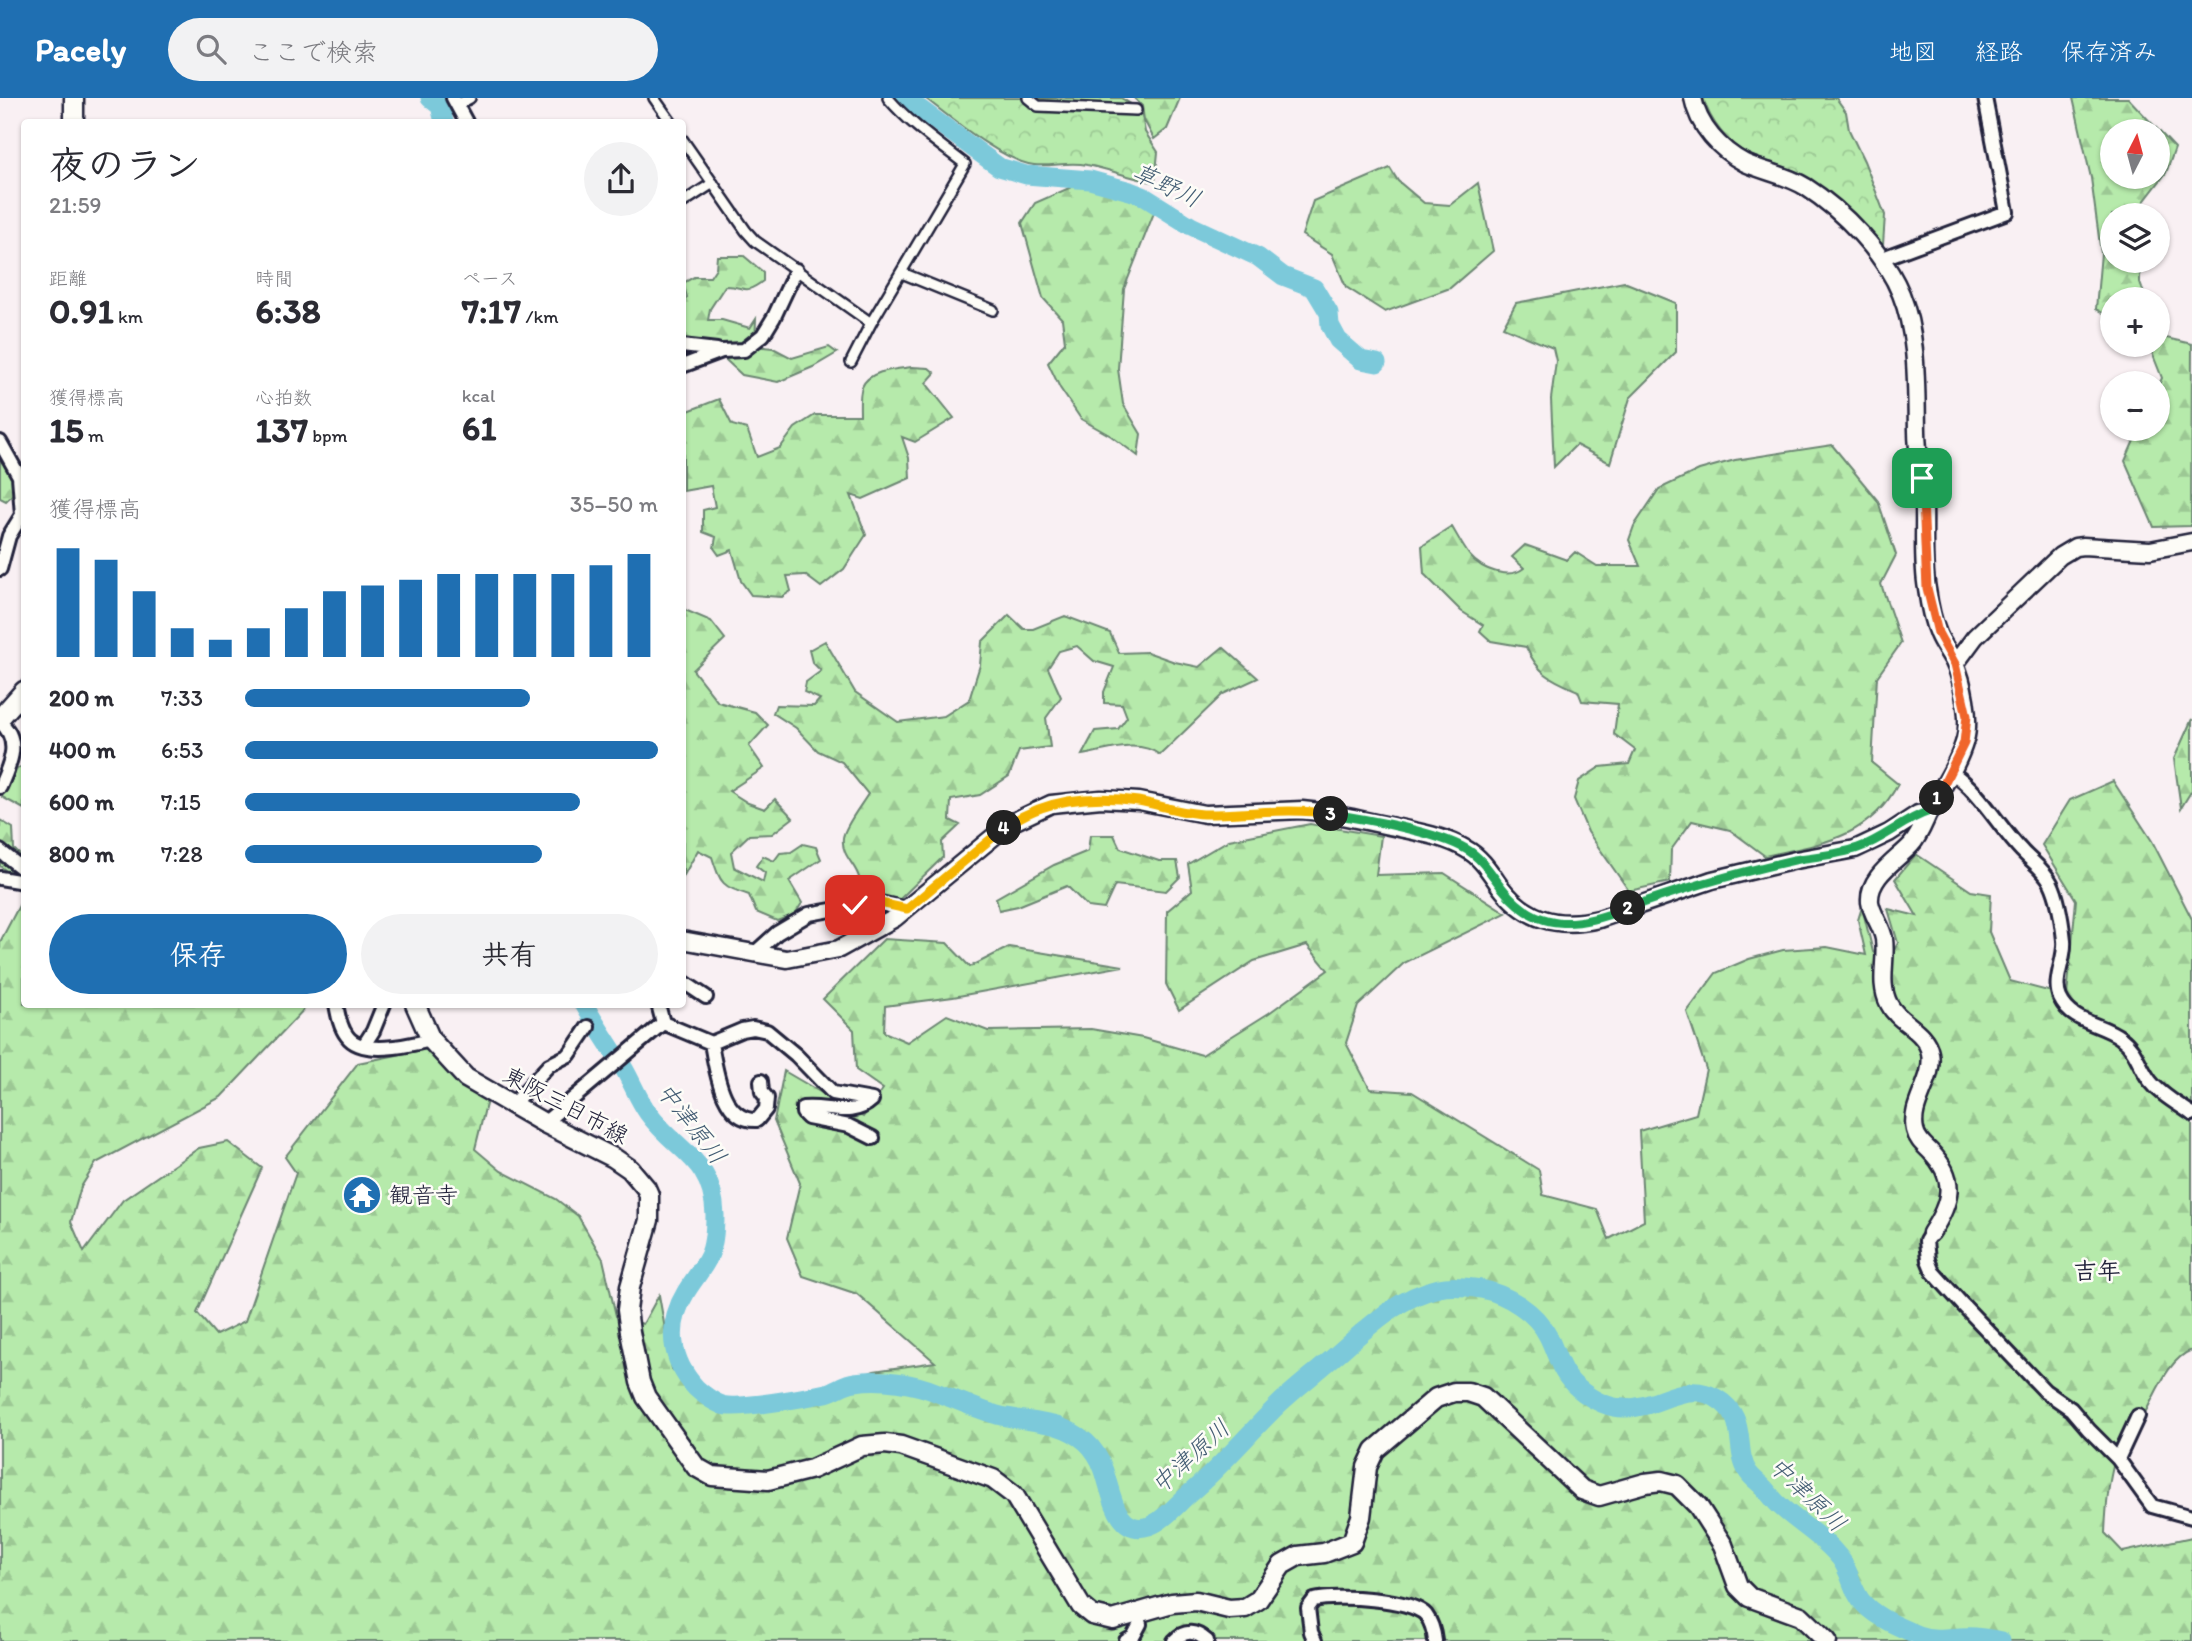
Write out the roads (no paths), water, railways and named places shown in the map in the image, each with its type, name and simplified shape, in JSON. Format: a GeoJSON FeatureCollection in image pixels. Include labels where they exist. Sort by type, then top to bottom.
{"type":"FeatureCollection","features":[{"type":"Feature","properties":{"kind":"main road"},"geometry":{"type":"LineString","coordinates":[[74,98],[74,119]]}},
{"type":"Feature","properties":{"kind":"main road"},"geometry":{"type":"LineString","coordinates":[[0,720],[21,697]]}},
{"type":"Feature","properties":{"kind":"main road","name":"東阪三日市線"},"geometry":{"type":"LineString","coordinates":[[417,1008],[431,1040],[466,1078],[544,1123],[614,1158],[630,1169],[646,1188],[649,1195],[649,1220],[630,1287],[627,1310],[640,1382],[646,1397],[696,1466],[712,1476],[768,1480],[812,1469],[862,1446],[885,1444],[918,1451],[993,1479],[1014,1494],[1081,1606],[1092,1615],[1113,1620],[1172,1602],[1196,1601],[1229,1609],[1245,1608],[1258,1600],[1282,1565],[1298,1556],[1324,1553],[1352,1542],[1361,1517],[1367,1467],[1376,1450],[1436,1398],[1454,1392],[1468,1392],[1483,1397],[1582,1490],[1599,1496],[1645,1482],[1661,1481],[1677,1485],[1698,1506],[1723,1545],[1738,1586],[1749,1597],[1801,1616],[1827,1641]]}},
{"type":"Feature","properties":{"kind":"street"},"geometry":{"type":"LineString","coordinates":[[464,119],[455,101],[470,98]]}},
{"type":"Feature","properties":{"kind":"street"},"geometry":{"type":"LineString","coordinates":[[654,98],[669,119]]}},
{"type":"Feature","properties":{"kind":"street"},"geometry":{"type":"LineString","coordinates":[[851,362],[965,163],[918,127],[888,98]]}},
{"type":"Feature","properties":{"kind":"street"},"geometry":{"type":"LineString","coordinates":[[1028,98],[1038,106],[1136,110]]}},
{"type":"Feature","properties":{"kind":"street"},"geometry":{"type":"LineString","coordinates":[[1693,98],[1700,119],[1718,143],[1745,163],[1794,180],[1822,198],[1883,258],[1907,314],[1916,371],[1917,438],[1924,501],[1927,588],[1938,633],[1955,664],[1967,725],[1964,743],[1951,772],[1917,836],[1878,878],[1870,896],[1872,911],[1885,943],[1885,996],[1890,1007],[1920,1035],[1930,1049],[1930,1068],[1915,1114],[1915,1132],[1919,1141],[1943,1167],[1949,1191],[1948,1203],[1926,1241],[1926,1252],[1933,1272],[2045,1391],[2071,1409],[2118,1459],[2152,1506],[2192,1517]]}},
{"type":"Feature","properties":{"kind":"street"},"geometry":{"type":"LineString","coordinates":[[1883,258],[2007,212],[1985,98]]}},
{"type":"Feature","properties":{"kind":"street"},"geometry":{"type":"LineString","coordinates":[[686,145],[755,241],[871,323]]}},
{"type":"Feature","properties":{"kind":"street"},"geometry":{"type":"LineString","coordinates":[[686,200],[713,183]]}},
{"type":"Feature","properties":{"kind":"street"},"geometry":{"type":"LineString","coordinates":[[686,346],[722,351],[744,350],[763,335],[796,270]]}},
{"type":"Feature","properties":{"kind":"street"},"geometry":{"type":"LineString","coordinates":[[902,273],[993,310]]}},
{"type":"Feature","properties":{"kind":"street"},"geometry":{"type":"LineString","coordinates":[[686,364],[722,351]]}},
{"type":"Feature","properties":{"kind":"street"},"geometry":{"type":"LineString","coordinates":[[0,442],[21,474]]}},
{"type":"Feature","properties":{"kind":"street"},"geometry":{"type":"LineString","coordinates":[[0,569],[9,536],[21,517]]}},
{"type":"Feature","properties":{"kind":"street"},"geometry":{"type":"LineString","coordinates":[[1955,664],[1981,630],[2060,556],[2074,547],[2150,550],[2192,542]]}},
{"type":"Feature","properties":{"kind":"street"},"geometry":{"type":"LineString","coordinates":[[0,720],[12,736],[13,753],[0,787]]}},
{"type":"Feature","properties":{"kind":"street"},"geometry":{"type":"LineString","coordinates":[[1951,772],[1971,788],[2050,882],[2064,937],[2064,953],[2057,988],[2062,1002],[2085,1021],[2115,1033],[2130,1045],[2148,1079],[2156,1088],[2192,1114]]}},
{"type":"Feature","properties":{"kind":"street"},"geometry":{"type":"LineString","coordinates":[[686,941],[788,959],[839,949],[879,929],[907,909],[1009,824],[1038,809],[1065,802],[1121,800],[1205,814],[1302,810],[1435,836],[1468,849],[1513,902],[1527,913],[1562,924],[1599,919],[1712,880],[1855,849],[1889,833],[1918,814],[1930,811]]}},
{"type":"Feature","properties":{"kind":"street"},"geometry":{"type":"LineString","coordinates":[[0,851],[21,868]]}},
{"type":"Feature","properties":{"kind":"street"},"geometry":{"type":"LineString","coordinates":[[0,878],[21,882]]}},
{"type":"Feature","properties":{"kind":"street"},"geometry":{"type":"LineString","coordinates":[[756,952],[777,933],[809,914],[876,902],[907,909]]}},
{"type":"Feature","properties":{"kind":"street"},"geometry":{"type":"LineString","coordinates":[[686,984],[706,997]]}},
{"type":"Feature","properties":{"kind":"street"},"geometry":{"type":"LineString","coordinates":[[337,1008],[348,1038],[364,1045],[392,1049],[431,1040]]}},
{"type":"Feature","properties":{"kind":"street"},"geometry":{"type":"LineString","coordinates":[[364,1045],[382,1008]]}},
{"type":"Feature","properties":{"kind":"street"},"geometry":{"type":"LineString","coordinates":[[659,1008],[663,1023]]}},
{"type":"Feature","properties":{"kind":"street"},"geometry":{"type":"LineString","coordinates":[[663,1023],[711,1043],[742,1030],[754,1028],[767,1031],[796,1055],[833,1093],[872,1100],[869,1104],[841,1112],[814,1107],[803,1108],[803,1113],[808,1118],[849,1126],[873,1138]]}},
{"type":"Feature","properties":{"kind":"street"},"geometry":{"type":"LineString","coordinates":[[544,1123],[663,1023]]}},
{"type":"Feature","properties":{"kind":"street"},"geometry":{"type":"LineString","coordinates":[[512,1105],[556,1060],[569,1055],[588,1027]]}},
{"type":"Feature","properties":{"kind":"street"},"geometry":{"type":"LineString","coordinates":[[711,1043],[715,1067],[729,1107],[738,1117],[746,1121],[757,1121],[766,1109],[767,1098],[762,1092],[761,1081]]}},
{"type":"Feature","properties":{"kind":"street"},"geometry":{"type":"LineString","coordinates":[[541,1074],[546,1054]]}},
{"type":"Feature","properties":{"kind":"street"},"geometry":{"type":"LineString","coordinates":[[2118,1459],[2138,1416]]}},
{"type":"Feature","properties":{"kind":"street"},"geometry":{"type":"LineString","coordinates":[[1315,1641],[1308,1608],[1314,1600],[1329,1597],[1404,1603],[1426,1615],[1434,1629],[1435,1641]]}},
{"type":"Feature","properties":{"kind":"street"},"geometry":{"type":"LineString","coordinates":[[1125,1641],[1133,1637],[1140,1624],[1136,1613]]}},
{"type":"Feature","properties":{"kind":"street"},"geometry":{"type":"LineString","coordinates":[[1174,1641],[1186,1632],[1194,1632],[1207,1641]]}},
{"type":"Feature","properties":{"kind":"waterway","name":"中津原川"},"geometry":{"type":"LineString","coordinates":[[430,98],[440,106],[443,119]]}},
{"type":"Feature","properties":{"kind":"waterway","name":"草野川"},"geometry":{"type":"LineString","coordinates":[[905,98],[999,167],[1026,175],[1090,180],[1130,191],[1143,196],[1191,226],[1258,257],[1283,276],[1314,288],[1329,313],[1330,325],[1338,340],[1361,360],[1377,363]]}},
{"type":"Feature","properties":{"kind":"waterway","name":"中津原川"},"geometry":{"type":"LineString","coordinates":[[586,1008],[648,1113],[691,1157],[708,1181],[715,1215],[712,1247],[707,1261],[680,1304],[675,1317],[674,1342],[676,1354],[687,1377],[708,1398],[719,1404],[742,1406],[789,1400],[826,1393],[847,1384],[865,1381],[919,1386],[997,1415],[1055,1425],[1076,1435],[1089,1444],[1098,1457],[1116,1509],[1122,1518],[1138,1527],[1149,1526],[1165,1516],[1202,1483],[1286,1398],[1383,1315],[1424,1292],[1439,1288],[1455,1286],[1481,1289],[1520,1305],[1536,1319],[1548,1336],[1568,1377],[1579,1389],[1601,1403],[1620,1408],[1638,1407],[1685,1393],[1700,1392],[1727,1406],[1737,1424],[1741,1454],[1748,1472],[1777,1503],[1833,1550],[1844,1564],[1860,1599],[1876,1614],[1923,1637],[1976,1637],[2001,1641]]}},
{"type":"Feature","properties":{"kind":"place","name":"観音寺"},"geometry":{"type":"Point","coordinates":[362,1195]}},
{"type":"Feature","properties":{"kind":"district","name":"吉年"},"geometry":{"type":"Point","coordinates":[2097,1270]}}]}
